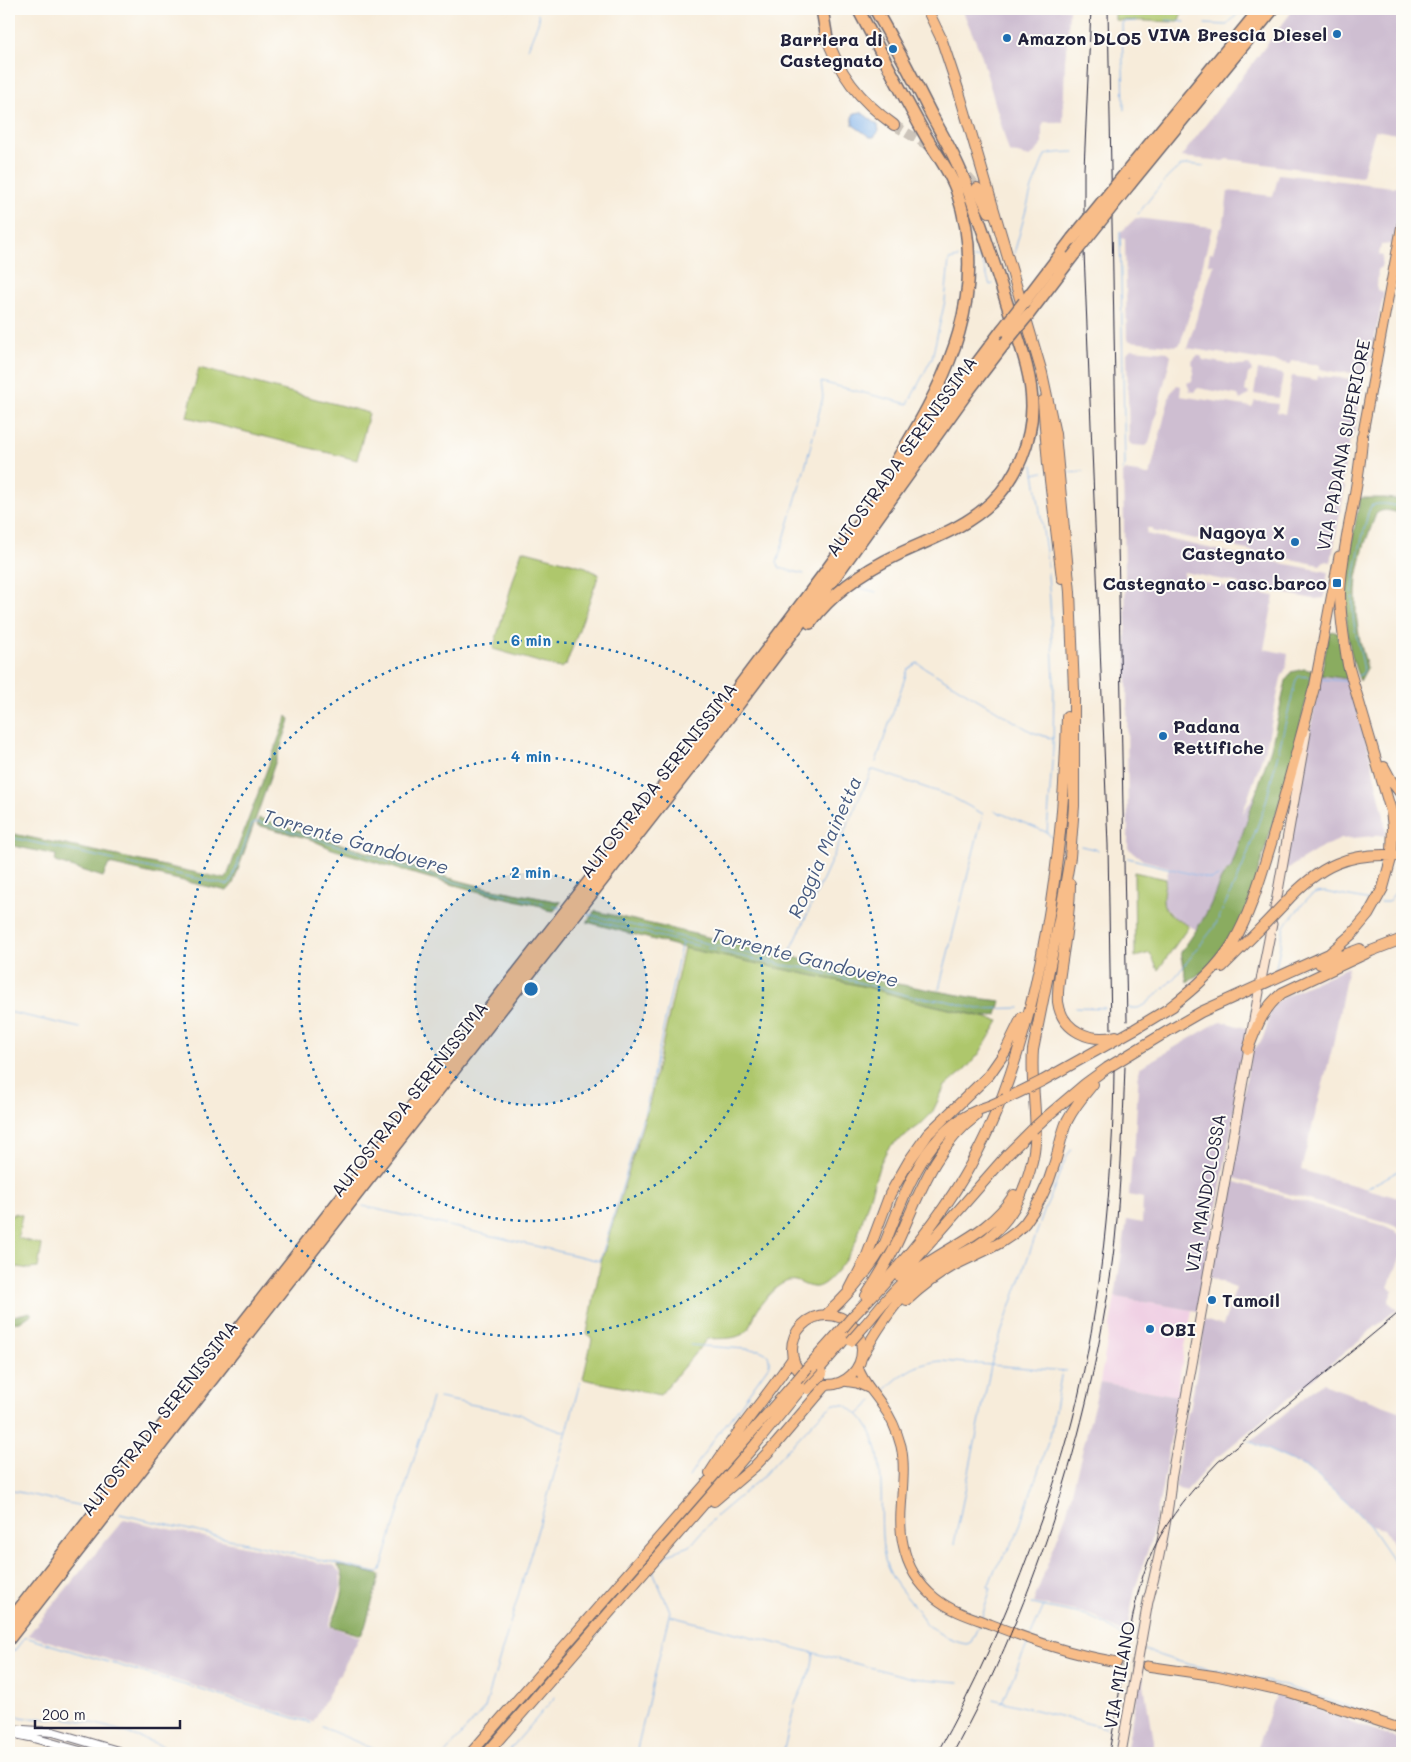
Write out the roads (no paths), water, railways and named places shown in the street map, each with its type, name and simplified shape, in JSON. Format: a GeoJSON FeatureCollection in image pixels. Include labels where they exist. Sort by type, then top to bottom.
{"type":"FeatureCollection","features":[{"type":"Feature","properties":{"kind":"highway"},"geometry":{"type":"LineString","coordinates":[[821,9],[827,39],[839,66],[851,85],[871,107],[894,126]]}},
{"type":"Feature","properties":{"kind":"highway"},"geometry":{"type":"LineString","coordinates":[[824,575],[931,404],[960,333],[969,286],[967,240],[957,190],[945,166],[924,133],[858,9]]}},
{"type":"Feature","properties":{"kind":"highway"},"geometry":{"type":"LineString","coordinates":[[700,755],[737,717],[826,604],[849,583],[878,565],[973,519],[994,500],[1010,480],[1018,466],[1028,438],[1032,408],[1028,374],[982,227],[963,177],[875,9]]}},
{"type":"Feature","properties":{"kind":"highway"},"geometry":{"type":"LineString","coordinates":[[927,9],[941,38],[962,101],[1042,373],[1051,407],[1055,434],[1073,636],[1074,786],[1070,857],[1070,901],[1058,994],[1060,1009],[1068,1025],[1075,1031],[1090,1038],[1107,1039],[1135,1029]]}},
{"type":"Feature","properties":{"kind":"highway","name":"AUTOSTRADA SERENISSIMA"},"geometry":{"type":"LineString","coordinates":[[9,1639],[700,755],[832,581],[969,390],[1072,258],[1127,179],[1260,9]]}},
{"type":"Feature","properties":{"kind":"highway","name":"AUTOSTRADA SERENISSIMA"},"geometry":{"type":"LineString","coordinates":[[9,1622],[680,765],[824,575],[938,416],[1072,239],[1127,179],[1273,9]]}},
{"type":"Feature","properties":{"kind":"highway"},"geometry":{"type":"LineString","coordinates":[[859,1321],[937,1217],[971,1164],[1004,1094],[1022,1039],[1040,964],[1061,831],[1066,751],[1064,592],[1048,464],[1043,401],[1028,339],[992,219],[977,188]]}},
{"type":"Feature","properties":{"kind":"highway"},"geometry":{"type":"LineString","coordinates":[[471,1753],[652,1544],[815,1372],[1007,1155],[1034,1134],[1046,1118],[1085,1084],[1107,1068],[1176,1026],[1239,994],[1329,954],[1352,934],[1375,904],[1383,888],[1392,855],[1393,827],[1389,800],[1344,645],[1340,594],[1346,542],[1361,463],[1362,438]]}},
{"type":"Feature","properties":{"kind":"highway"},"geometry":{"type":"LineString","coordinates":[[1354,683],[1361,698],[1382,763],[1392,782],[1402,795]]}},
{"type":"Feature","properties":{"kind":"highway"},"geometry":{"type":"LineString","coordinates":[[1169,1008],[1195,987],[1221,960],[1233,943],[1247,915],[1280,813],[1314,688]]}},
{"type":"Feature","properties":{"kind":"highway"},"geometry":{"type":"LineString","coordinates":[[827,1314],[878,1254],[885,1243],[916,1169],[934,1143],[952,1125],[967,1115],[1028,1088],[1135,1029],[1189,996],[1209,980],[1259,930],[1279,906],[1312,877],[1337,863],[1353,858],[1370,855],[1402,856]]}},
{"type":"Feature","properties":{"kind":"highway"},"geometry":{"type":"LineString","coordinates":[[862,1356],[861,1338],[851,1324],[836,1315],[818,1315],[802,1324],[793,1340],[793,1358],[798,1370],[808,1380],[820,1385],[844,1381],[855,1372],[872,1338],[904,1294],[921,1278],[986,1240],[1007,1218],[1019,1200],[1033,1156],[1033,1050],[1054,950],[1070,857]]}},
{"type":"Feature","properties":{"kind":"highway"},"geometry":{"type":"LineString","coordinates":[[1239,994],[1402,935]]}},
{"type":"Feature","properties":{"kind":"highway"},"geometry":{"type":"LineString","coordinates":[[1248,1049],[1265,1010],[1282,993],[1370,951],[1402,939]]}},
{"type":"Feature","properties":{"kind":"highway"},"geometry":{"type":"LineString","coordinates":[[850,1289],[866,1258],[880,1218],[898,1179],[919,1145],[979,1086],[1005,1052],[1022,1018],[1040,964]]}},
{"type":"Feature","properties":{"kind":"highway"},"geometry":{"type":"LineString","coordinates":[[889,1315],[934,1278],[953,1266],[990,1248],[1023,1224],[1035,1208],[1054,1167],[1066,1123],[1077,1103],[1107,1068]]}},
{"type":"Feature","properties":{"kind":"highway"},"geometry":{"type":"LineString","coordinates":[[859,1321],[935,1162],[960,1130],[989,1106]]}},
{"type":"Feature","properties":{"kind":"highway"},"geometry":{"type":"LineString","coordinates":[[859,1321],[912,1274],[972,1237],[995,1219],[1007,1206],[1023,1178],[1034,1134]]}},
{"type":"Feature","properties":{"kind":"highway"},"geometry":{"type":"LineString","coordinates":[[694,1499],[723,1452],[793,1358]]}},
{"type":"Feature","properties":{"kind":"highway"},"geometry":{"type":"LineString","coordinates":[[487,1753],[755,1446],[803,1385]]}},
{"type":"Feature","properties":{"kind":"highway"},"geometry":{"type":"LineString","coordinates":[[658,1556],[719,1495],[754,1467],[826,1385]]}},
{"type":"Feature","properties":{"kind":"main road","name":"VIA PADANA SUPERIORE"},"geometry":{"type":"LineString","coordinates":[[1279,906],[1314,688],[1402,224]]}},
{"type":"Feature","properties":{"kind":"main road"},"geometry":{"type":"LineString","coordinates":[[1261,980],[1272,924]]}},
{"type":"Feature","properties":{"kind":"main road","name":"VIA MANDOLOSSA"},"geometry":{"type":"LineString","coordinates":[[1185,1401],[1259,992]]}},
{"type":"Feature","properties":{"kind":"main road"},"geometry":{"type":"LineString","coordinates":[[858,1367],[868,1388],[883,1406],[898,1437],[903,1471],[902,1542],[914,1574],[928,1592],[937,1600],[956,1611],[1040,1643],[1080,1655],[1117,1662]]}},
{"type":"Feature","properties":{"kind":"main road"},"geometry":{"type":"LineString","coordinates":[[844,1381],[868,1388]]}},
{"type":"Feature","properties":{"kind":"main road","name":"VIA MILANO"},"geometry":{"type":"LineString","coordinates":[[1121,1753],[1148,1602],[1170,1494],[1170,1480],[1185,1401]]}},
{"type":"Feature","properties":{"kind":"main road"},"geometry":{"type":"LineString","coordinates":[[1147,1666],[1216,1676],[1288,1692],[1402,1729]]}},
{"type":"Feature","properties":{"kind":"street"},"geometry":{"type":"LineString","coordinates":[[9,1731],[87,1753]]}},
{"type":"Feature","properties":{"kind":"street"},"geometry":{"type":"LineString","coordinates":[[9,1731],[53,1732],[125,1753]]}},
{"type":"Feature","properties":{"kind":"water"},"geometry":{"type":"Polygon","coordinates":[[[861,112],[878,125],[879,131],[874,137],[870,137],[853,125],[852,117],[855,113],[861,112]]]}},
{"type":"Feature","properties":{"kind":"waterway"},"geometry":{"type":"LineString","coordinates":[[1205,24],[1227,25],[1242,9]]}},
{"type":"Feature","properties":{"kind":"waterway"},"geometry":{"type":"LineString","coordinates":[[528,48],[539,20],[538,14]]}},
{"type":"Feature","properties":{"kind":"waterway"},"geometry":{"type":"LineString","coordinates":[[1166,20],[1185,22]]}},
{"type":"Feature","properties":{"kind":"waterway"},"geometry":{"type":"LineString","coordinates":[[1124,110],[1122,22],[1137,21]]}},
{"type":"Feature","properties":{"kind":"waterway"},"geometry":{"type":"LineString","coordinates":[[1014,254],[1032,188],[1045,155],[1074,152]]}},
{"type":"Feature","properties":{"kind":"waterway"},"geometry":{"type":"LineString","coordinates":[[1138,214],[1173,172],[1185,165],[1204,166]]}},
{"type":"Feature","properties":{"kind":"waterway"},"geometry":{"type":"LineString","coordinates":[[1120,232],[1125,466],[1122,470]]}},
{"type":"Feature","properties":{"kind":"waterway"},"geometry":{"type":"LineString","coordinates":[[804,574],[780,568],[777,563],[806,464],[823,397],[821,382],[908,404],[932,358],[945,301],[949,260],[958,258]]}},
{"type":"Feature","properties":{"kind":"waterway"},"geometry":{"type":"LineString","coordinates":[[973,258],[981,258],[990,285],[993,284]]}},
{"type":"Feature","properties":{"kind":"waterway"},"geometry":{"type":"LineString","coordinates":[[1033,465],[1046,551],[1050,601],[1054,682],[1053,748],[1047,833],[1053,838]]}},
{"type":"Feature","properties":{"kind":"waterway"},"geometry":{"type":"LineString","coordinates":[[1070,472],[1083,471]]}},
{"type":"Feature","properties":{"kind":"waterway"},"geometry":{"type":"LineString","coordinates":[[1034,474],[1043,472]]}},
{"type":"Feature","properties":{"kind":"waterway","name":"Torrente Gandovere"},"geometry":{"type":"LineString","coordinates":[[1357,676],[1362,674],[1364,670],[1356,634],[1352,600],[1357,562],[1368,513],[1371,506],[1377,504],[1402,507]]}},
{"type":"Feature","properties":{"kind":"waterway"},"geometry":{"type":"LineString","coordinates":[[860,588],[876,592]]}},
{"type":"Feature","properties":{"kind":"waterway"},"geometry":{"type":"LineString","coordinates":[[876,762],[908,669],[917,663],[1032,732],[1053,739]]}},
{"type":"Feature","properties":{"kind":"waterway","name":"Torrente Gandovere"},"geometry":{"type":"LineString","coordinates":[[1129,1008],[1138,1008],[1145,1005],[1165,987],[1176,976],[1215,926],[1243,866],[1266,802],[1296,680],[1299,676],[1311,677]]}},
{"type":"Feature","properties":{"kind":"waterway","name":"Torrente Gandovere"},"geometry":{"type":"LineString","coordinates":[[1320,679],[1347,681]]}},
{"type":"Feature","properties":{"kind":"waterway","name":"Roggia Mainetta"},"geometry":{"type":"LineString","coordinates":[[782,959],[790,953],[872,770]]}},
{"type":"Feature","properties":{"kind":"waterway"},"geometry":{"type":"LineString","coordinates":[[871,771],[874,770],[950,796],[983,814],[939,989]]}},
{"type":"Feature","properties":{"kind":"waterway"},"geometry":{"type":"LineString","coordinates":[[995,811],[1046,832]]}},
{"type":"Feature","properties":{"kind":"waterway","name":"Torrente Gandovere"},"geometry":{"type":"LineString","coordinates":[[9,837],[227,885],[231,882],[252,824],[257,822],[311,837],[442,879],[560,908]]}},
{"type":"Feature","properties":{"kind":"waterway"},"geometry":{"type":"LineString","coordinates":[[1081,846],[1098,850]]}},
{"type":"Feature","properties":{"kind":"waterway"},"geometry":{"type":"LineString","coordinates":[[1128,858],[1211,879],[1221,875]]}},
{"type":"Feature","properties":{"kind":"waterway"},"geometry":{"type":"LineString","coordinates":[[1381,902],[1388,902],[1397,890],[1402,888]]}},
{"type":"Feature","properties":{"kind":"waterway"},"geometry":{"type":"LineString","coordinates":[[1276,968],[1284,926],[1308,898],[1316,893],[1325,892],[1370,901]]}},
{"type":"Feature","properties":{"kind":"waterway","name":"Torrente Gandovere"},"geometry":{"type":"LineString","coordinates":[[587,914],[762,957],[782,965],[806,968],[909,996],[947,1001],[978,1009],[1020,1008]]}},
{"type":"Feature","properties":{"kind":"waterway","name":"Roggia Mainetta"},"geometry":{"type":"LineString","coordinates":[[592,920],[773,964]]}},
{"type":"Feature","properties":{"kind":"waterway"},"geometry":{"type":"LineString","coordinates":[[363,1206],[600,1261],[647,1104],[682,942]]}},
{"type":"Feature","properties":{"kind":"waterway","name":"Torrente Gandovere"},"geometry":{"type":"LineString","coordinates":[[1075,1007],[1105,1008]]}},
{"type":"Feature","properties":{"kind":"waterway"},"geometry":{"type":"LineString","coordinates":[[9,1012],[80,1028]]}},
{"type":"Feature","properties":{"kind":"waterway"},"geometry":{"type":"LineString","coordinates":[[954,1544],[993,1356],[1045,1209],[1071,1150]]}},
{"type":"Feature","properties":{"kind":"waterway"},"geometry":{"type":"LineString","coordinates":[[1367,1188],[1402,1169]]}},
{"type":"Feature","properties":{"kind":"waterway"},"geometry":{"type":"LineString","coordinates":[[689,1477],[710,1444],[769,1365],[767,1355],[759,1350],[690,1345]]}},
{"type":"Feature","properties":{"kind":"waterway"},"geometry":{"type":"LineString","coordinates":[[880,1395],[914,1368],[941,1361],[1066,1371]]}},
{"type":"Feature","properties":{"kind":"waterway"},"geometry":{"type":"LineString","coordinates":[[982,1617],[991,1588],[988,1587],[995,1569],[1016,1537],[1050,1436],[1062,1371]]}},
{"type":"Feature","properties":{"kind":"waterway"},"geometry":{"type":"LineString","coordinates":[[445,1753],[485,1708],[580,1382]]}},
{"type":"Feature","properties":{"kind":"waterway"},"geometry":{"type":"LineString","coordinates":[[120,1514],[377,1573],[381,1570],[432,1398]]}},
{"type":"Feature","properties":{"kind":"waterway"},"geometry":{"type":"LineString","coordinates":[[439,1398],[520,1414],[534,1422],[566,1431]]}},
{"type":"Feature","properties":{"kind":"waterway"},"geometry":{"type":"LineString","coordinates":[[636,1753],[670,1611],[653,1571],[668,1554],[690,1546],[715,1517],[761,1478],[819,1416],[834,1404],[846,1405],[858,1415],[873,1401]]}},
{"type":"Feature","properties":{"kind":"waterway"},"geometry":{"type":"LineString","coordinates":[[859,1415],[869,1429],[876,1446],[880,1464],[882,1543],[887,1567],[891,1574],[925,1622],[942,1635],[967,1644],[971,1642],[980,1623]]}},
{"type":"Feature","properties":{"kind":"waterway"},"geometry":{"type":"LineString","coordinates":[[1249,1441],[1308,1468],[1352,1507],[1370,1526],[1402,1573]]}},
{"type":"Feature","properties":{"kind":"waterway"},"geometry":{"type":"LineString","coordinates":[[9,1490],[86,1507]]}},
{"type":"Feature","properties":{"kind":"waterway"},"geometry":{"type":"LineString","coordinates":[[1031,1604],[1086,1615],[1107,1625],[1124,1638]]}},
{"type":"Feature","properties":{"kind":"waterway"},"geometry":{"type":"LineString","coordinates":[[1031,1635],[1044,1606]]}},
{"type":"Feature","properties":{"kind":"waterway"},"geometry":{"type":"LineString","coordinates":[[670,1616],[912,1678],[959,1682]]}},
{"type":"Feature","properties":{"kind":"waterway"},"geometry":{"type":"LineString","coordinates":[[11,1651],[15,1650],[25,1637],[311,1723]]}},
{"type":"Feature","properties":{"kind":"waterway"},"geometry":{"type":"LineString","coordinates":[[1002,1702],[1028,1643]]}},
{"type":"Feature","properties":{"kind":"waterway"},"geometry":{"type":"LineString","coordinates":[[1145,1650],[1190,1664],[1291,1688],[1368,1714]]}},
{"type":"Feature","properties":{"kind":"waterway"},"geometry":{"type":"LineString","coordinates":[[783,1753],[795,1704],[811,1670],[814,1653]]}},
{"type":"Feature","properties":{"kind":"waterway"},"geometry":{"type":"LineString","coordinates":[[507,1753],[555,1697]]}},
{"type":"Feature","properties":{"kind":"waterway"},"geometry":{"type":"LineString","coordinates":[[993,1699],[1106,1728]]}},
{"type":"Feature","properties":{"kind":"waterway"},"geometry":{"type":"LineString","coordinates":[[9,1712],[27,1718],[62,1718],[93,1723],[181,1753]]}},
{"type":"Feature","properties":{"kind":"waterway"},"geometry":{"type":"LineString","coordinates":[[322,1727],[383,1753]]}},
{"type":"Feature","properties":{"kind":"waterway"},"geometry":{"type":"LineString","coordinates":[[1114,1753],[1118,1730]]}},
{"type":"Feature","properties":{"kind":"tunnel"},"geometry":{"type":"LineString","coordinates":[[894,125],[928,145],[961,169],[977,188]]}},
{"type":"Feature","properties":{"kind":"tunnel"},"geometry":{"type":"LineString","coordinates":[[1117,1662],[1147,1666]]}},
{"type":"Feature","properties":{"kind":"railway"},"geometry":{"type":"LineString","coordinates":[[1091,9],[1084,169],[1084,252],[1108,845],[1111,1029]]}},
{"type":"Feature","properties":{"kind":"railway"},"geometry":{"type":"LineString","coordinates":[[1108,9],[1127,1021]]}},
{"type":"Feature","properties":{"kind":"railway"},"geometry":{"type":"LineString","coordinates":[[953,1753],[1011,1633],[1036,1570],[1077,1438],[1093,1372],[1106,1305],[1115,1240],[1125,1066]]}},
{"type":"Feature","properties":{"kind":"railway"},"geometry":{"type":"LineString","coordinates":[[937,1753],[976,1678],[1011,1600],[1048,1499],[1073,1418],[1091,1333],[1104,1245],[1111,1157],[1114,1070]]}},
{"type":"Feature","properties":{"kind":"railway"},"geometry":{"type":"LineString","coordinates":[[1109,1753],[1139,1588],[1148,1561],[1167,1524],[1191,1492],[1218,1462],[1402,1310]]}},
{"type":"Feature","properties":{"kind":"place","name":"VIVA Brescia Diesel"},"geometry":{"type":"Point","coordinates":[1337,34]}},
{"type":"Feature","properties":{"kind":"place","name":"Amazon DLO5"},"geometry":{"type":"Point","coordinates":[1007,38]}},
{"type":"Feature","properties":{"kind":"place","name":"Barriera di Castegnato"},"geometry":{"type":"Point","coordinates":[893,49]}},
{"type":"Feature","properties":{"kind":"place","name":"Nagoya X Castegnato"},"geometry":{"type":"Point","coordinates":[1295,542]}},
{"type":"Feature","properties":{"kind":"place","name":"Castegnato - casc.barco"},"geometry":{"type":"Point","coordinates":[1337,583]}},
{"type":"Feature","properties":{"kind":"place","name":"Padana Rettifiche"},"geometry":{"type":"Point","coordinates":[1163,736]}},
{"type":"Feature","properties":{"kind":"place","name":"Tamoil"},"geometry":{"type":"Point","coordinates":[1212,1300]}},
{"type":"Feature","properties":{"kind":"place","name":"OBI"},"geometry":{"type":"Point","coordinates":[1150,1329]}}]}
